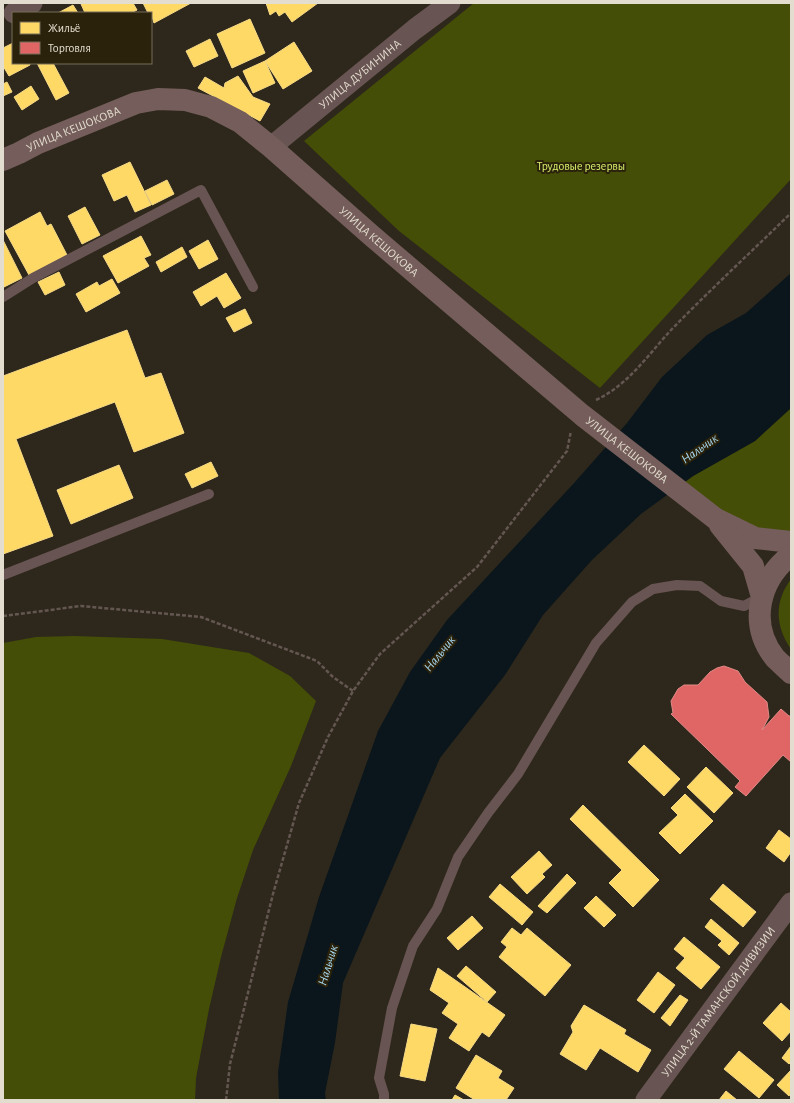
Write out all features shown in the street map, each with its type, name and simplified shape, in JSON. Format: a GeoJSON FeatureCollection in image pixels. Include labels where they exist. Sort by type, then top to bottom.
{"type":"FeatureCollection","features":[{"type":"Feature","properties":{"kind":"main road","name":"УЛИЦА КЕШОКОВА"},"geometry":{"type":"LineString","coordinates":[[3,160],[38,143],[136,103],[158,99],[185,100],[211,107],[240,122],[271,147],[372,236],[581,415],[708,514]]}},
{"type":"Feature","properties":{"kind":"main road"},"geometry":{"type":"LineString","coordinates":[[708,514],[755,538],[791,542]]}},
{"type":"Feature","properties":{"kind":"main road"},"geometry":{"type":"LineString","coordinates":[[708,514],[753,566],[762,597]]}},
{"type":"Feature","properties":{"kind":"main road"},"geometry":{"type":"LineString","coordinates":[[791,555],[779,564],[768,580],[762,597],[760,619],[765,640],[775,658],[791,673]]}},
{"type":"Feature","properties":{"kind":"street"},"geometry":{"type":"LineString","coordinates":[[15,12],[32,3]]}},
{"type":"Feature","properties":{"kind":"street","name":"УЛИЦА ДУБИНИНА"},"geometry":{"type":"LineString","coordinates":[[271,147],[415,29],[450,3]]}},
{"type":"Feature","properties":{"kind":"street"},"geometry":{"type":"LineString","coordinates":[[3,19],[12,14]]}},
{"type":"Feature","properties":{"kind":"street","name":"УЛИЦА 2-Й ТАМАНСКОЙ ДИВИЗИИ"},"geometry":{"type":"LineString","coordinates":[[646,1100],[791,903]]}},
{"type":"Feature","properties":{"kind":"lane"},"geometry":{"type":"LineString","coordinates":[[3,297],[33,278],[201,190],[253,287]]}},
{"type":"Feature","properties":{"kind":"lane"},"geometry":{"type":"LineString","coordinates":[[3,575],[209,494]]}},
{"type":"Feature","properties":{"kind":"lane"},"geometry":{"type":"LineString","coordinates":[[384,1100],[384,1094],[378,1078],[392,1008],[413,946],[436,909],[458,857],[488,813],[518,774],[596,643],[632,602],[653,589],[677,585],[700,586],[721,601],[744,606],[762,597]]}},
{"type":"Feature","properties":{"kind":"path"},"geometry":{"type":"LineString","coordinates":[[226,1100],[230,1064],[273,894],[299,803],[328,737],[352,691],[380,654],[477,568],[567,451],[581,415],[611,393],[634,372],[671,330],[791,213]]}},
{"type":"Feature","properties":{"kind":"path"},"geometry":{"type":"LineString","coordinates":[[3,616],[81,606],[201,617],[317,661],[333,677],[352,691]]}},
{"type":"Feature","properties":{"kind":"green space","name":"Трудовые резервы"},"geometry":{"type":"Polygon","coordinates":[[[474,3],[791,3],[791,179],[600,388],[399,231],[304,141],[474,3]]]}},
{"type":"Feature","properties":{"kind":"green space"},"geometry":{"type":"Polygon","coordinates":[[[791,408],[791,542],[755,538],[676,489],[693,476],[755,441],[791,408]]]}},
{"type":"Feature","properties":{"kind":"green space"},"geometry":{"type":"Polygon","coordinates":[[[791,579],[791,649],[779,623],[779,605],[785,588],[791,579]]]}},
{"type":"Feature","properties":{"kind":"green space"},"geometry":{"type":"Polygon","coordinates":[[[74,636],[162,639],[249,653],[290,676],[316,701],[291,766],[253,850],[237,898],[209,1009],[196,1078],[195,1100],[3,1100],[3,643],[36,637],[74,636]]]}},
{"type":"Feature","properties":{"kind":"water","name":"Нальчик"},"geometry":{"type":"Polygon","coordinates":[[[791,273],[791,408],[755,441],[693,476],[641,514],[592,560],[543,615],[505,675],[440,758],[343,983],[335,1043],[325,1093],[326,1100],[279,1100],[278,1072],[288,1002],[319,897],[378,731],[410,672],[447,620],[575,482],[627,423],[662,377],[707,335],[746,313],[791,273]]]}},
{"type":"Feature","properties":{"kind":"building: Жильё"},"geometry":{"type":"Polygon","coordinates":[[[133,3],[137,10],[133,12],[85,12],[81,4],[133,3]]]}},
{"type":"Feature","properties":{"kind":"building: Жильё"},"geometry":{"type":"Polygon","coordinates":[[[143,3],[191,3],[154,23],[152,12],[148,12],[143,3]]]}},
{"type":"Feature","properties":{"kind":"building: Жильё"},"geometry":{"type":"Polygon","coordinates":[[[266,3],[318,3],[292,22],[285,12],[279,16],[276,11],[270,15],[266,3]]]}},
{"type":"Feature","properties":{"kind":"building: Жильё"},"geometry":{"type":"Polygon","coordinates":[[[73,5],[77,12],[60,12],[73,5]]]}},
{"type":"Feature","properties":{"kind":"building: Жильё"},"geometry":{"type":"Polygon","coordinates":[[[250,19],[265,53],[232,68],[217,34],[250,19]]]}},
{"type":"Feature","properties":{"kind":"building: Жильё"},"geometry":{"type":"Polygon","coordinates":[[[210,39],[218,56],[194,67],[186,51],[210,39]]]}},
{"type":"Feature","properties":{"kind":"building: Жильё"},"geometry":{"type":"Polygon","coordinates":[[[294,42],[312,71],[283,89],[265,61],[294,42]]]}},
{"type":"Feature","properties":{"kind":"building: Жильё"},"geometry":{"type":"Polygon","coordinates":[[[12,44],[12,64],[30,65],[9,76],[3,66],[3,48],[12,44]]]}},
{"type":"Feature","properties":{"kind":"building: Жильё"},"geometry":{"type":"Polygon","coordinates":[[[265,61],[275,83],[253,93],[243,71],[265,61]]]}},
{"type":"Feature","properties":{"kind":"building: Жильё"},"geometry":{"type":"Polygon","coordinates":[[[38,64],[54,64],[69,93],[56,100],[38,64]]]}},
{"type":"Feature","properties":{"kind":"building: Жильё"},"geometry":{"type":"Polygon","coordinates":[[[238,76],[253,97],[270,104],[260,121],[198,88],[205,77],[224,88],[225,83],[238,76]]]}},
{"type":"Feature","properties":{"kind":"building: Жильё"},"geometry":{"type":"Polygon","coordinates":[[[7,82],[12,92],[3,96],[3,84],[7,82]]]}},
{"type":"Feature","properties":{"kind":"building: Жильё"},"geometry":{"type":"Polygon","coordinates":[[[31,86],[39,99],[22,110],[14,97],[31,86]]]}},
{"type":"Feature","properties":{"kind":"building: Жильё"},"geometry":{"type":"Polygon","coordinates":[[[130,162],[151,205],[135,212],[127,195],[114,201],[102,175],[130,162]]]}},
{"type":"Feature","properties":{"kind":"building: Жильё"},"geometry":{"type":"Polygon","coordinates":[[[167,180],[174,194],[152,205],[145,191],[167,180]]]}},
{"type":"Feature","properties":{"kind":"building: Жильё"},"geometry":{"type":"Polygon","coordinates":[[[85,207],[100,235],[82,244],[68,216],[85,207]]]}},
{"type":"Feature","properties":{"kind":"building: Жильё"},"geometry":{"type":"Polygon","coordinates":[[[40,212],[47,226],[51,224],[67,255],[29,275],[5,231],[40,212]]]}},
{"type":"Feature","properties":{"kind":"building: Жильё"},"geometry":{"type":"Polygon","coordinates":[[[141,236],[151,255],[144,258],[149,266],[118,283],[103,256],[141,236]]]}},
{"type":"Feature","properties":{"kind":"building: Жильё"},"geometry":{"type":"Polygon","coordinates":[[[3,240],[22,278],[4,287],[3,285],[3,240]]]}},
{"type":"Feature","properties":{"kind":"building: Жильё"},"geometry":{"type":"Polygon","coordinates":[[[208,240],[218,259],[199,269],[189,251],[208,240]]]}},
{"type":"Feature","properties":{"kind":"building: Жильё"},"geometry":{"type":"Polygon","coordinates":[[[182,247],[187,257],[161,272],[156,262],[182,247]]]}},
{"type":"Feature","properties":{"kind":"building: Жильё"},"geometry":{"type":"Polygon","coordinates":[[[59,272],[65,285],[45,295],[38,282],[59,272]]]}},
{"type":"Feature","properties":{"kind":"building: Жильё"},"geometry":{"type":"Polygon","coordinates":[[[226,273],[241,298],[224,308],[217,296],[201,306],[193,292],[226,273]]]}},
{"type":"Feature","properties":{"kind":"building: Жильё"},"geometry":{"type":"Polygon","coordinates":[[[112,279],[120,293],[86,312],[76,294],[97,282],[99,286],[112,279]]]}},
{"type":"Feature","properties":{"kind":"building: Жильё"},"geometry":{"type":"Polygon","coordinates":[[[245,309],[252,323],[234,332],[226,318],[245,309]]]}},
{"type":"Feature","properties":{"kind":"building: Жильё"},"geometry":{"type":"Polygon","coordinates":[[[127,330],[145,378],[161,373],[184,433],[134,452],[115,402],[16,439],[53,536],[3,554],[3,376],[127,330]]]}},
{"type":"Feature","properties":{"kind":"building: Жильё"},"geometry":{"type":"Polygon","coordinates":[[[211,462],[218,476],[192,488],[185,474],[211,462]]]}},
{"type":"Feature","properties":{"kind":"building: Жильё"},"geometry":{"type":"Polygon","coordinates":[[[119,465],[133,498],[71,524],[57,490],[119,465]]]}},
{"type":"Feature","properties":{"kind":"building: Жильё"},"geometry":{"type":"Polygon","coordinates":[[[644,745],[680,779],[664,796],[628,762],[644,745]]]}},
{"type":"Feature","properties":{"kind":"building: Жильё"},"geometry":{"type":"Polygon","coordinates":[[[706,767],[733,793],[714,813],[687,787],[706,767]]]}},
{"type":"Feature","properties":{"kind":"building: Жильё"},"geometry":{"type":"Polygon","coordinates":[[[685,794],[713,821],[680,854],[659,833],[678,815],[671,808],[685,794]]]}},
{"type":"Feature","properties":{"kind":"building: Жильё"},"geometry":{"type":"Polygon","coordinates":[[[583,805],[659,880],[633,907],[609,883],[622,870],[570,819],[583,805]]]}},
{"type":"Feature","properties":{"kind":"building: Жильё"},"geometry":{"type":"Polygon","coordinates":[[[779,830],[791,839],[791,852],[784,862],[766,848],[779,830]]]}},
{"type":"Feature","properties":{"kind":"building: Жильё"},"geometry":{"type":"Polygon","coordinates":[[[539,851],[552,865],[542,874],[545,877],[527,894],[511,877],[539,851]]]}},
{"type":"Feature","properties":{"kind":"building: Жильё"},"geometry":{"type":"Polygon","coordinates":[[[567,874],[576,883],[547,913],[538,906],[567,874]]]}},
{"type":"Feature","properties":{"kind":"building: Жильё"},"geometry":{"type":"Polygon","coordinates":[[[500,884],[533,912],[522,925],[489,897],[500,884]]]}},
{"type":"Feature","properties":{"kind":"building: Жильё"},"geometry":{"type":"Polygon","coordinates":[[[723,884],[756,912],[743,927],[710,899],[723,884]]]}},
{"type":"Feature","properties":{"kind":"building: Жильё"},"geometry":{"type":"Polygon","coordinates":[[[596,896],[616,915],[604,927],[584,908],[596,896]]]}},
{"type":"Feature","properties":{"kind":"building: Жильё"},"geometry":{"type":"Polygon","coordinates":[[[472,916],[483,928],[458,950],[447,938],[472,916]]]}},
{"type":"Feature","properties":{"kind":"building: Жильё"},"geometry":{"type":"Polygon","coordinates":[[[711,919],[739,943],[729,955],[718,945],[722,941],[705,927],[711,919]]]}},
{"type":"Feature","properties":{"kind":"building: Жильё"},"geometry":{"type":"Polygon","coordinates":[[[512,928],[521,935],[527,928],[571,965],[545,996],[499,957],[507,947],[501,942],[512,928]]]}},
{"type":"Feature","properties":{"kind":"building: Жильё"},"geometry":{"type":"Polygon","coordinates":[[[684,937],[720,967],[701,989],[676,968],[685,958],[674,949],[684,937]]]}},
{"type":"Feature","properties":{"kind":"building: Жильё"},"geometry":{"type":"Polygon","coordinates":[[[466,966],[496,992],[487,1002],[457,976],[466,966]]]}},
{"type":"Feature","properties":{"kind":"building: Жильё"},"geometry":{"type":"Polygon","coordinates":[[[438,968],[505,1015],[489,1037],[482,1032],[469,1051],[449,1038],[458,1024],[442,1013],[449,1003],[430,990],[438,968]]]}},
{"type":"Feature","properties":{"kind":"building: Жильё"},"geometry":{"type":"Polygon","coordinates":[[[658,972],[675,985],[654,1013],[637,1000],[658,972]]]}},
{"type":"Feature","properties":{"kind":"building: Жильё"},"geometry":{"type":"Polygon","coordinates":[[[680,995],[688,1000],[670,1026],[661,1018],[680,995]]]}},
{"type":"Feature","properties":{"kind":"building: Жильё"},"geometry":{"type":"Polygon","coordinates":[[[781,1003],[791,1012],[791,1031],[782,1041],[763,1023],[781,1003]]]}},
{"type":"Feature","properties":{"kind":"building: Жильё"},"geometry":{"type":"Polygon","coordinates":[[[584,1005],[626,1030],[624,1034],[651,1050],[638,1072],[600,1048],[586,1070],[560,1054],[573,1032],[571,1026],[584,1005]]]}},
{"type":"Feature","properties":{"kind":"building: Жильё"},"geometry":{"type":"Polygon","coordinates":[[[411,1024],[437,1029],[425,1081],[400,1076],[411,1024]]]}},
{"type":"Feature","properties":{"kind":"building: Жильё"},"geometry":{"type":"Polygon","coordinates":[[[791,1046],[791,1062],[789,1064],[782,1058],[791,1046]]]}},
{"type":"Feature","properties":{"kind":"building: Жильё"},"geometry":{"type":"Polygon","coordinates":[[[739,1051],[774,1080],[759,1098],[724,1069],[739,1051]]]}},
{"type":"Feature","properties":{"kind":"building: Жильё"},"geometry":{"type":"Polygon","coordinates":[[[476,1055],[502,1071],[498,1078],[514,1088],[506,1100],[475,1100],[456,1088],[476,1055]]]}},
{"type":"Feature","properties":{"kind":"building: Жильё"},"geometry":{"type":"Polygon","coordinates":[[[791,1070],[791,1093],[789,1096],[777,1085],[791,1070]]]}},
{"type":"Feature","properties":{"kind":"building: Жильё"},"geometry":{"type":"Polygon","coordinates":[[[726,1091],[737,1100],[719,1100],[726,1091]]]}},
{"type":"Feature","properties":{"kind":"building: Жильё"},"geometry":{"type":"Polygon","coordinates":[[[455,1095],[464,1100],[452,1100],[455,1095]]]}},
{"type":"Feature","properties":{"kind":"building: Торговля"},"geometry":{"type":"Polygon","coordinates":[[[724,666],[738,671],[745,682],[767,702],[769,717],[762,730],[781,709],[791,716],[791,762],[783,755],[746,796],[735,787],[740,781],[671,714],[673,713],[671,701],[678,689],[684,685],[698,685],[710,672],[724,666]]]}}]}
